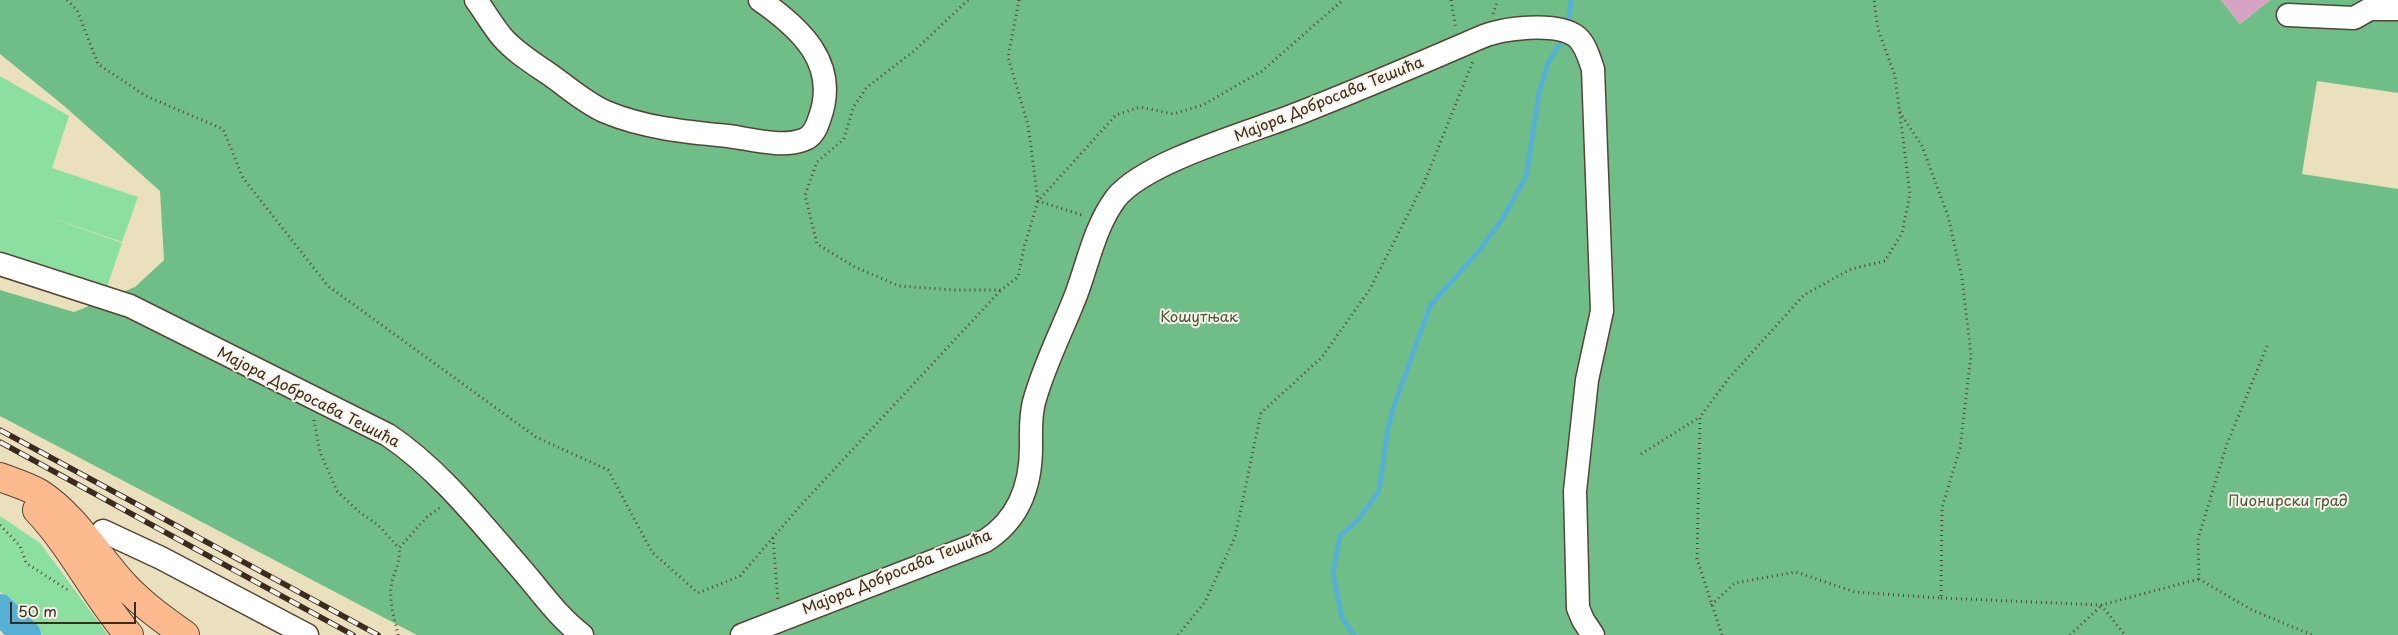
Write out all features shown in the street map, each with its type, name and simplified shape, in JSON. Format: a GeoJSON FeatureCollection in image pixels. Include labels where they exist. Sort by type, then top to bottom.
{"type":"FeatureCollection","features":[{"type":"Feature","properties":{"kind":"main road"},"geometry":{"type":"LineString","coordinates":[[0,478],[49,523],[95,592],[129,635]]}},
{"type":"Feature","properties":{"kind":"main road"},"geometry":{"type":"LineString","coordinates":[[0,478],[28,488],[49,500],[78,529],[124,585],[154,612],[185,635]]}},
{"type":"Feature","properties":{"kind":"street"},"geometry":{"type":"LineString","coordinates":[[476,0],[511,46],[584,100],[605,112],[627,119],[686,132],[786,143],[802,140],[810,136],[823,109],[825,92],[817,58],[811,45],[794,25],[760,0]]}},
{"type":"Feature","properties":{"kind":"street"},"geometry":{"type":"LineString","coordinates":[[2288,15],[2354,18],[2370,9],[2398,9]]}},
{"type":"Feature","properties":{"kind":"street","name":"Мајора Добросава Тешића"},"geometry":{"type":"LineString","coordinates":[[742,635],[985,541],[1004,527],[1013,516],[1022,499],[1030,472],[1031,421],[1037,392],[1075,296],[1101,222],[1117,197],[1136,181],[1162,166],[1298,114],[1483,36],[1541,26],[1570,34],[1586,48],[1593,70],[1602,311],[1587,380],[1576,491],[1578,608],[1593,635]]}},
{"type":"Feature","properties":{"kind":"street","name":"Мајора Добросава Тешића"},"geometry":{"type":"LineString","coordinates":[[0,264],[130,306],[312,399],[388,435],[404,446],[456,496],[564,620],[582,635]]}},
{"type":"Feature","properties":{"kind":"street"},"geometry":{"type":"LineString","coordinates":[[103,531],[161,558],[307,635]]}},
{"type":"Feature","properties":{"kind":"path"},"geometry":{"type":"LineString","coordinates":[[68,0],[76,10],[98,64],[146,96],[223,129],[243,178],[328,286],[536,437],[608,470],[652,552],[698,593],[740,576],[1001,290],[1018,277],[1024,247],[1038,201],[1028,125],[1008,57],[1019,0]]}},
{"type":"Feature","properties":{"kind":"path"},"geometry":{"type":"LineString","coordinates":[[968,0],[914,51],[866,88],[853,108],[844,139],[817,162],[804,195],[817,244],[855,267],[899,286],[955,290],[1001,290]]}},
{"type":"Feature","properties":{"kind":"path"},"geometry":{"type":"LineString","coordinates":[[1038,201],[1116,115],[1140,107],[1173,114],[1203,105],[1262,71],[1342,0]]}},
{"type":"Feature","properties":{"kind":"path"},"geometry":{"type":"LineString","coordinates":[[1451,0],[1460,46]]}},
{"type":"Feature","properties":{"kind":"path"},"geometry":{"type":"LineString","coordinates":[[1641,454],[1700,417],[1730,378],[1804,295],[1851,269],[1885,261],[1902,233],[1910,194],[1895,76],[1878,29],[1874,0]]}},
{"type":"Feature","properties":{"kind":"path"},"geometry":{"type":"LineString","coordinates":[[1178,635],[1205,602],[1236,537],[1261,413],[1322,358],[1370,288],[1424,183],[1483,36]]}},
{"type":"Feature","properties":{"kind":"path"},"geometry":{"type":"LineString","coordinates":[[1899,111],[1922,146],[1948,216],[1962,278],[1971,355],[1960,448],[1942,508],[1941,598]]}},
{"type":"Feature","properties":{"kind":"path"},"geometry":{"type":"LineString","coordinates":[[1038,201],[1101,222]]}},
{"type":"Feature","properties":{"kind":"path"},"geometry":{"type":"LineString","coordinates":[[2199,579],[2198,539],[2227,444],[2267,346]]}},
{"type":"Feature","properties":{"kind":"path"},"geometry":{"type":"LineString","coordinates":[[312,399],[314,431],[320,452],[338,491],[358,511],[378,525],[399,548],[400,556],[391,587],[398,635]]}},
{"type":"Feature","properties":{"kind":"path"},"geometry":{"type":"LineString","coordinates":[[1700,417],[1697,559],[1722,635]]}},
{"type":"Feature","properties":{"kind":"path"},"geometry":{"type":"LineString","coordinates":[[399,548],[427,517],[456,496]]}},
{"type":"Feature","properties":{"kind":"path"},"geometry":{"type":"LineString","coordinates":[[0,525],[20,546],[26,563],[76,595]]}},
{"type":"Feature","properties":{"kind":"path"},"geometry":{"type":"LineString","coordinates":[[773,538],[779,621]]}},
{"type":"Feature","properties":{"kind":"path"},"geometry":{"type":"LineString","coordinates":[[1711,605],[1735,584],[1796,572],[1855,592],[2101,605],[2199,579],[2252,610],[2312,635]]}},
{"type":"Feature","properties":{"kind":"path"},"geometry":{"type":"LineString","coordinates":[[2070,635],[2101,605]]}},
{"type":"Feature","properties":{"kind":"path"},"geometry":{"type":"LineString","coordinates":[[2101,605],[2125,635]]}},
{"type":"Feature","properties":{"kind":"green space","name":"Кошутњак"},"geometry":{"type":"Polygon","coordinates":[[[0,0],[2221,0],[2240,24],[2270,0],[2398,0],[2398,93],[2317,81],[2302,174],[2398,189],[2398,635],[417,635],[0,416],[0,290],[74,312],[135,287],[164,260],[160,191],[63,105],[0,54],[0,0]]]}},
{"type":"Feature","properties":{"kind":"green space"},"geometry":{"type":"Polygon","coordinates":[[[0,76],[69,116],[52,168],[138,197],[122,242],[37,213],[122,243],[107,287],[0,251],[0,76]]]}},
{"type":"Feature","properties":{"kind":"green space"},"geometry":{"type":"Polygon","coordinates":[[[0,516],[40,543],[108,635],[41,635],[12,599],[0,592],[0,516]]]}},
{"type":"Feature","properties":{"kind":"building"},"geometry":{"type":"Polygon","coordinates":[[[2221,0],[2270,0],[2240,24],[2221,0]]]}},
{"type":"Feature","properties":{"kind":"waterway"},"geometry":{"type":"LineString","coordinates":[[1568,27],[1571,0]]}},
{"type":"Feature","properties":{"kind":"waterway"},"geometry":{"type":"LineString","coordinates":[[1354,635],[1342,618],[1333,573],[1340,536],[1358,520],[1379,491],[1388,428],[1394,406],[1430,306],[1477,253],[1501,221],[1526,177],[1539,93],[1548,63],[1564,37]]}},
{"type":"Feature","properties":{"kind":"waterway"},"geometry":{"type":"LineString","coordinates":[[0,609],[26,635]]}},
{"type":"Feature","properties":{"kind":"railway"},"geometry":{"type":"LineString","coordinates":[[0,430],[378,635]]}},
{"type":"Feature","properties":{"kind":"railway"},"geometry":{"type":"LineString","coordinates":[[0,442],[353,635]]}},
{"type":"Feature","properties":{"kind":"park label","name":"Пионирски град"},"geometry":{"type":"Point","coordinates":[2288,502]}}]}
